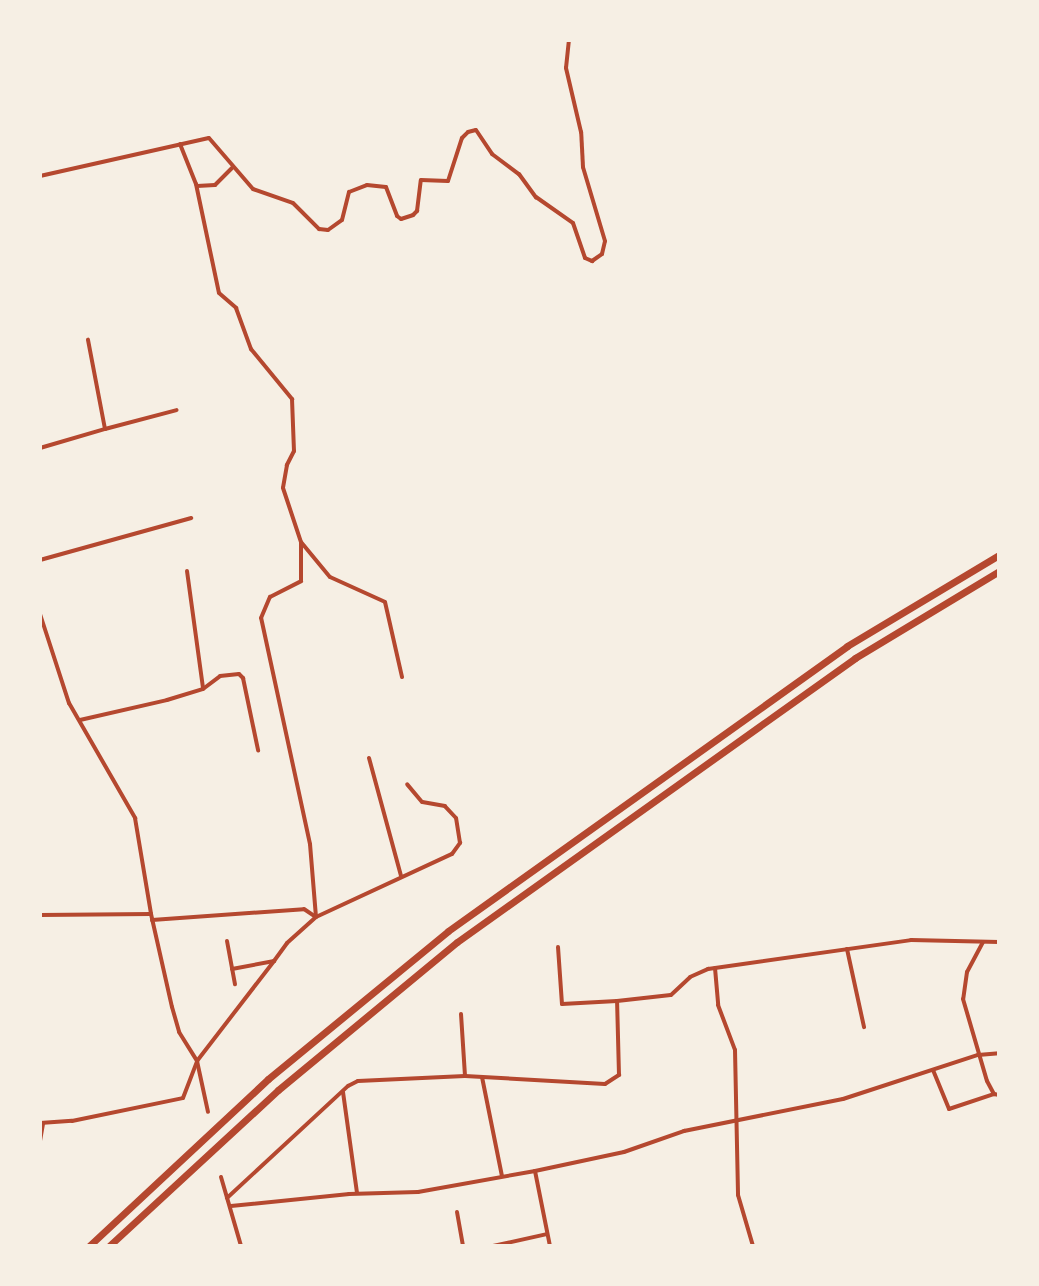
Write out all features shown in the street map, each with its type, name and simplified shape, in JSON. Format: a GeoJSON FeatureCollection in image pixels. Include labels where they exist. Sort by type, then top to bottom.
{"type":"FeatureCollection","features":[{"type":"Feature","properties":{"kind":"highway"},"geometry":{"type":"LineString","coordinates":[[89,1246],[268,1079],[448,931],[847,646],[999,555]]}},
{"type":"Feature","properties":{"kind":"highway"},"geometry":{"type":"LineString","coordinates":[[109,1246],[278,1090],[457,942],[855,658],[999,571]]}},
{"type":"Feature","properties":{"kind":"street"},"geometry":{"type":"LineString","coordinates":[[40,176],[211,138],[232,168],[253,189],[293,203],[323,230],[340,225],[349,192],[367,185],[386,187],[401,219],[417,211],[421,180],[449,179],[462,138],[476,130],[492,154],[519,174],[536,197],[573,223],[585,258],[594,260],[602,254],[605,241],[583,167],[581,132],[566,68],[569,40]]}},
{"type":"Feature","properties":{"kind":"street"},"geometry":{"type":"LineString","coordinates":[[180,144],[197,186],[219,293],[236,308],[251,349],[271,379],[287,390],[294,405],[294,451],[287,465],[283,488],[301,542],[301,581],[270,597],[261,618],[310,844],[316,917]]}},
{"type":"Feature","properties":{"kind":"street"},"geometry":{"type":"LineString","coordinates":[[197,186],[215,185],[232,168]]}},
{"type":"Feature","properties":{"kind":"street"},"geometry":{"type":"LineString","coordinates":[[88,340],[105,429]]}},
{"type":"Feature","properties":{"kind":"street"},"geometry":{"type":"LineString","coordinates":[[40,448],[177,410]]}},
{"type":"Feature","properties":{"kind":"street"},"geometry":{"type":"LineString","coordinates":[[40,560],[191,518]]}},
{"type":"Feature","properties":{"kind":"street"},"geometry":{"type":"LineString","coordinates":[[301,542],[330,577],[385,602],[402,677]]}},
{"type":"Feature","properties":{"kind":"street"},"geometry":{"type":"LineString","coordinates":[[187,571],[203,689]]}},
{"type":"Feature","properties":{"kind":"street"},"geometry":{"type":"LineString","coordinates":[[40,614],[69,703],[135,818],[151,917],[178,1030],[197,1061],[208,1112]]}},
{"type":"Feature","properties":{"kind":"street"},"geometry":{"type":"LineString","coordinates":[[80,720],[203,689],[220,676],[242,676],[258,750]]}},
{"type":"Feature","properties":{"kind":"street"},"geometry":{"type":"LineString","coordinates":[[369,758],[401,876]]}},
{"type":"Feature","properties":{"kind":"street"},"geometry":{"type":"LineString","coordinates":[[40,1141],[41,1123],[72,1121],[183,1098],[197,1061],[287,943],[316,917],[452,854],[461,837],[453,813],[445,806],[422,802],[407,784]]}},
{"type":"Feature","properties":{"kind":"street"},"geometry":{"type":"LineString","coordinates":[[40,915],[151,917],[304,909],[316,917]]}},
{"type":"Feature","properties":{"kind":"street"},"geometry":{"type":"LineString","coordinates":[[558,947],[562,1004],[671,995],[690,977],[715,968],[847,949],[911,940],[999,942]]}},
{"type":"Feature","properties":{"kind":"street"},"geometry":{"type":"LineString","coordinates":[[227,941],[235,984]]}},
{"type":"Feature","properties":{"kind":"street"},"geometry":{"type":"LineString","coordinates":[[933,1070],[948,1109],[996,1095],[978,1055],[963,992],[967,972],[983,942]]}},
{"type":"Feature","properties":{"kind":"street"},"geometry":{"type":"LineString","coordinates":[[847,949],[864,1027]]}},
{"type":"Feature","properties":{"kind":"street"},"geometry":{"type":"LineString","coordinates":[[232,969],[274,961]]}},
{"type":"Feature","properties":{"kind":"street"},"geometry":{"type":"LineString","coordinates":[[715,968],[718,1005],[735,1050],[738,1195],[753,1246]]}},
{"type":"Feature","properties":{"kind":"street"},"geometry":{"type":"LineString","coordinates":[[227,1198],[358,1081],[370,1078],[465,1076],[610,1082],[619,1075],[617,1001]]}},
{"type":"Feature","properties":{"kind":"street"},"geometry":{"type":"LineString","coordinates":[[461,1014],[465,1076]]}},
{"type":"Feature","properties":{"kind":"street"},"geometry":{"type":"LineString","coordinates":[[231,1206],[357,1194],[418,1192],[535,1171],[624,1152],[684,1131],[843,1099],[978,1055],[999,1053]]}},
{"type":"Feature","properties":{"kind":"street"},"geometry":{"type":"LineString","coordinates":[[482,1077],[502,1176]]}},
{"type":"Feature","properties":{"kind":"street"},"geometry":{"type":"LineString","coordinates":[[343,1092],[357,1194]]}},
{"type":"Feature","properties":{"kind":"street"},"geometry":{"type":"LineString","coordinates":[[535,1171],[550,1246]]}},
{"type":"Feature","properties":{"kind":"street"},"geometry":{"type":"LineString","coordinates":[[221,1177],[241,1246]]}},
{"type":"Feature","properties":{"kind":"street"},"geometry":{"type":"LineString","coordinates":[[457,1212],[463,1246]]}},
{"type":"Feature","properties":{"kind":"street"},"geometry":{"type":"LineString","coordinates":[[493,1246],[547,1234]]}}]}
